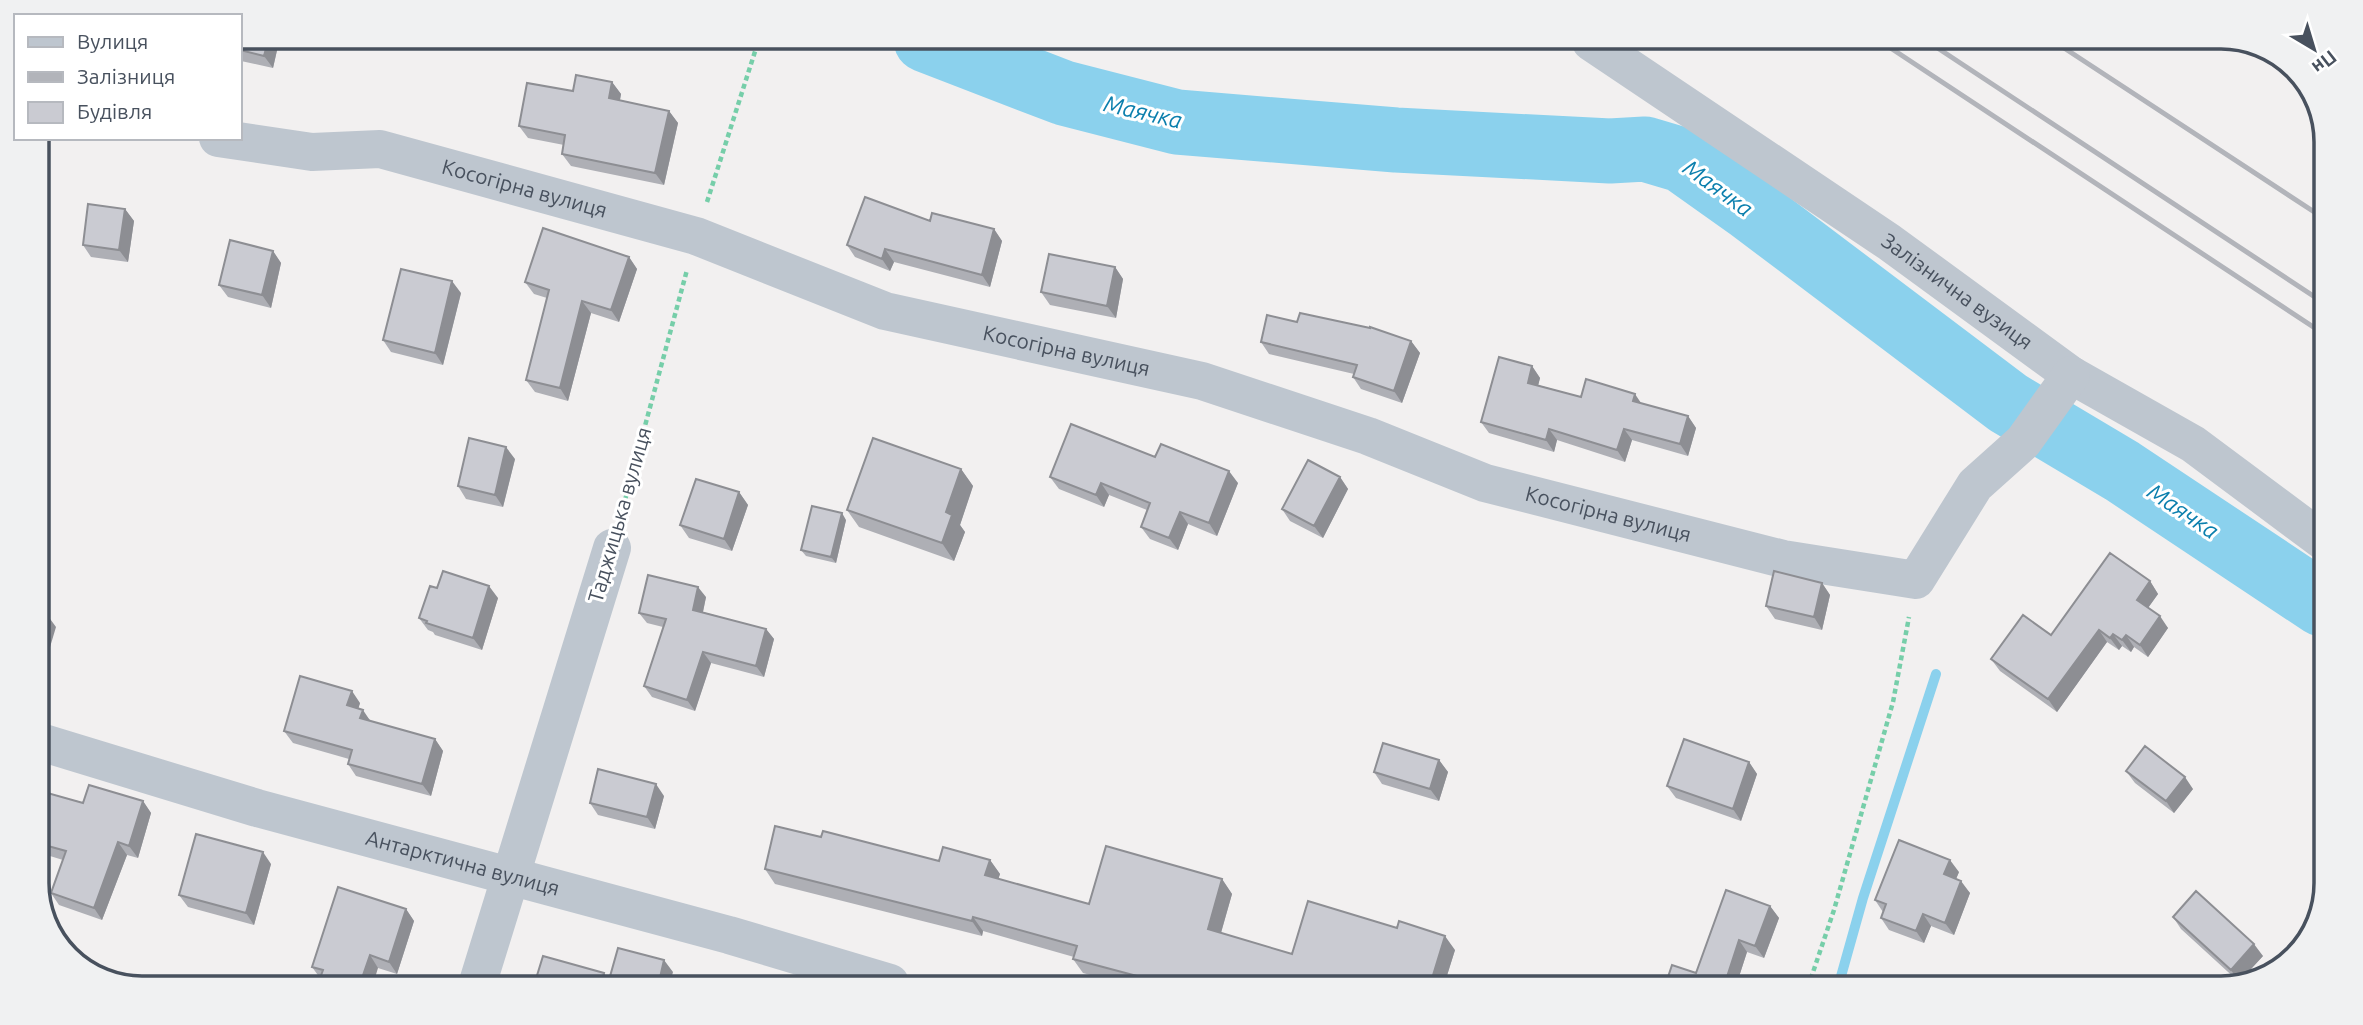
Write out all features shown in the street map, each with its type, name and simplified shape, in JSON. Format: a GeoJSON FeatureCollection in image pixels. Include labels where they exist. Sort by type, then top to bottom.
{"type":"FeatureCollection","features":[{"type":"Feature","properties":{"kind":"street","name":"Залізнична вузиця"},"geometry":{"type":"LineString","coordinates":[[1601,49],[1889,242],[2063,386],[2193,444],[2314,534]]}},
{"type":"Feature","properties":{"kind":"street","name":"Косогірна вулиця"},"geometry":{"type":"LineString","coordinates":[[231,140],[312,152],[380,149],[696,236],[884,311],[1202,381],[1368,436],[1485,483],[1783,559],[1916,580]]}},
{"type":"Feature","properties":{"kind":"street"},"geometry":{"type":"LineString","coordinates":[[1916,580],[1975,485],[2023,442],[2063,386]]}},
{"type":"Feature","properties":{"kind":"street","name":"Таджицька вулиця"},"geometry":{"type":"LineString","coordinates":[[480,976],[612,548]]}},
{"type":"Feature","properties":{"kind":"street","name":"Антарктична вулиця"},"geometry":{"type":"LineString","coordinates":[[49,745],[257,808],[729,935],[867,976]]}},
{"type":"Feature","properties":{"kind":"path","name":"Таджицька вулиця"},"geometry":{"type":"LineString","coordinates":[[612,548],[696,236],[756,49]]}},
{"type":"Feature","properties":{"kind":"path"},"geometry":{"type":"LineString","coordinates":[[1812,976],[1834,910],[1893,702],[1916,580]]}},
{"type":"Feature","properties":{"kind":"building"},"geometry":{"type":"Polygon","coordinates":[[[242,49],[266,49],[264,56],[242,50],[242,49]]]}},
{"type":"Feature","properties":{"kind":"building"},"geometry":{"type":"Polygon","coordinates":[[[576,75],[612,82],[609,98],[669,111],[655,173],[562,154],[565,135],[519,126],[527,83],[573,91],[576,75]]]}},
{"type":"Feature","properties":{"kind":"building"},"geometry":{"type":"Polygon","coordinates":[[[865,197],[930,221],[932,213],[994,229],[982,275],[885,249],[882,259],[847,245],[865,197]]]}},
{"type":"Feature","properties":{"kind":"building"},"geometry":{"type":"Polygon","coordinates":[[[88,204],[125,209],[119,250],[83,245],[88,204]]]}},
{"type":"Feature","properties":{"kind":"building"},"geometry":{"type":"Polygon","coordinates":[[[543,228],[629,257],[611,310],[582,301],[560,388],[526,380],[549,290],[525,282],[543,228]]]}},
{"type":"Feature","properties":{"kind":"building"},"geometry":{"type":"Polygon","coordinates":[[[230,240],[273,251],[262,295],[219,285],[230,240]]]}},
{"type":"Feature","properties":{"kind":"building"},"geometry":{"type":"Polygon","coordinates":[[[1049,254],[1115,267],[1107,306],[1041,292],[1049,254]]]}},
{"type":"Feature","properties":{"kind":"building"},"geometry":{"type":"Polygon","coordinates":[[[401,269],[452,281],[435,353],[383,340],[401,269]]]}},
{"type":"Feature","properties":{"kind":"building"},"geometry":{"type":"Polygon","coordinates":[[[1300,313],[1370,327],[1411,341],[1394,391],[1353,377],[1357,365],[1261,342],[1267,315],[1297,322],[1300,313]]]}},
{"type":"Feature","properties":{"kind":"building"},"geometry":{"type":"Polygon","coordinates":[[[1499,357],[1532,366],[1528,383],[1581,397],[1586,379],[1635,394],[1633,401],[1688,416],[1680,444],[1624,429],[1617,450],[1549,429],[1546,440],[1481,422],[1499,357]]]}},
{"type":"Feature","properties":{"kind":"building"},"geometry":{"type":"Polygon","coordinates":[[[1071,424],[1155,457],[1161,444],[1229,471],[1209,523],[1180,512],[1169,538],[1141,527],[1150,503],[1101,483],[1096,495],[1050,477],[1071,424]]]}},
{"type":"Feature","properties":{"kind":"building"},"geometry":{"type":"Polygon","coordinates":[[[469,438],[506,447],[495,495],[458,486],[469,438]]]}},
{"type":"Feature","properties":{"kind":"building"},"geometry":{"type":"Polygon","coordinates":[[[873,438],[961,469],[946,512],[952,515],[942,543],[847,510],[873,438]]]}},
{"type":"Feature","properties":{"kind":"building"},"geometry":{"type":"Polygon","coordinates":[[[1308,460],[1340,477],[1314,526],[1282,509],[1308,460]]]}},
{"type":"Feature","properties":{"kind":"building"},"geometry":{"type":"Polygon","coordinates":[[[696,479],[739,492],[724,539],[680,525],[696,479]]]}},
{"type":"Feature","properties":{"kind":"building"},"geometry":{"type":"Polygon","coordinates":[[[812,506],[842,513],[831,557],[801,550],[812,506]]]}},
{"type":"Feature","properties":{"kind":"building"},"geometry":{"type":"Polygon","coordinates":[[[2110,553],[2150,581],[2137,600],[2160,616],[2140,645],[2126,635],[2122,640],[2113,634],[2110,638],[2099,630],[2048,699],[1991,659],[2023,615],[2051,635],[2110,553]]]}},
{"type":"Feature","properties":{"kind":"building"},"geometry":{"type":"Polygon","coordinates":[[[443,571],[489,586],[473,638],[426,623],[427,621],[419,618],[430,586],[437,588],[443,571]]]}},
{"type":"Feature","properties":{"kind":"building"},"geometry":{"type":"Polygon","coordinates":[[[1774,571],[1822,583],[1814,617],[1766,606],[1774,571]]]}},
{"type":"Feature","properties":{"kind":"building"},"geometry":{"type":"Polygon","coordinates":[[[648,575],[698,587],[693,610],[766,629],[756,666],[703,652],[687,700],[644,686],[666,619],[639,613],[648,575]]]}},
{"type":"Feature","properties":{"kind":"building"},"geometry":{"type":"Polygon","coordinates":[[[300,676],[352,691],[347,705],[363,710],[360,718],[435,739],[422,784],[348,764],[352,750],[284,731],[300,676]]]}},
{"type":"Feature","properties":{"kind":"building"},"geometry":{"type":"Polygon","coordinates":[[[1684,739],[1749,762],[1733,809],[1667,786],[1684,739]]]}},
{"type":"Feature","properties":{"kind":"building"},"geometry":{"type":"Polygon","coordinates":[[[1383,743],[1439,760],[1430,789],[1374,772],[1383,743]]]}},
{"type":"Feature","properties":{"kind":"building"},"geometry":{"type":"Polygon","coordinates":[[[2145,746],[2185,777],[2166,801],[2126,771],[2145,746]]]}},
{"type":"Feature","properties":{"kind":"building"},"geometry":{"type":"Polygon","coordinates":[[[598,769],[656,784],[647,817],[590,803],[598,769]]]}},
{"type":"Feature","properties":{"kind":"building"},"geometry":{"type":"Polygon","coordinates":[[[89,785],[143,801],[129,846],[118,842],[94,908],[51,893],[66,851],[49,846],[49,793],[83,803],[89,785]]]}},
{"type":"Feature","properties":{"kind":"building"},"geometry":{"type":"Polygon","coordinates":[[[775,826],[821,837],[823,831],[939,861],[943,847],[990,860],[985,875],[1089,904],[1106,846],[1222,879],[1208,929],[1292,954],[1308,901],[1397,928],[1399,921],[1445,936],[1433,976],[1137,976],[1073,959],[1077,946],[973,917],[972,921],[765,869],[775,826]]]}},
{"type":"Feature","properties":{"kind":"building"},"geometry":{"type":"Polygon","coordinates":[[[196,834],[263,852],[246,913],[179,895],[196,834]]]}},
{"type":"Feature","properties":{"kind":"building"},"geometry":{"type":"Polygon","coordinates":[[[1899,840],[1950,860],[1944,874],[1961,881],[1945,923],[1923,914],[1916,931],[1881,918],[1886,904],[1875,900],[1899,840]]]}},
{"type":"Feature","properties":{"kind":"building"},"geometry":{"type":"Polygon","coordinates":[[[338,887],[406,909],[389,962],[370,955],[363,976],[321,976],[323,970],[312,967],[338,887]]]}},
{"type":"Feature","properties":{"kind":"building"},"geometry":{"type":"Polygon","coordinates":[[[1726,890],[1770,906],[1755,946],[1739,940],[1727,976],[1668,976],[1672,965],[1696,973],[1726,890]]]}},
{"type":"Feature","properties":{"kind":"building"},"geometry":{"type":"Polygon","coordinates":[[[2196,891],[2254,944],[2231,970],[2173,917],[2196,891]]]}},
{"type":"Feature","properties":{"kind":"building"},"geometry":{"type":"Polygon","coordinates":[[[618,948],[664,960],[660,976],[610,976],[618,948]]]}},
{"type":"Feature","properties":{"kind":"building"},"geometry":{"type":"Polygon","coordinates":[[[543,956],[604,973],[603,976],[537,976],[543,956]]]}},
{"type":"Feature","properties":{"kind":"waterway","name":"Маячка"},"geometry":{"type":"LineString","coordinates":[[949,49],[1064,93],[1177,122],[1396,140],[1610,151],[1645,149],[1682,160],[2008,403],[2122,471],[2314,599]]}},
{"type":"Feature","properties":{"kind":"waterway"},"geometry":{"type":"LineString","coordinates":[[1841,976],[1863,898],[1936,674]]}},
{"type":"Feature","properties":{"kind":"railway"},"geometry":{"type":"LineString","coordinates":[[1892,49],[2314,327]]}},
{"type":"Feature","properties":{"kind":"railway"},"geometry":{"type":"LineString","coordinates":[[1939,49],[2314,296]]}},
{"type":"Feature","properties":{"kind":"railway"},"geometry":{"type":"LineString","coordinates":[[2066,49],[2314,212]]}}]}
